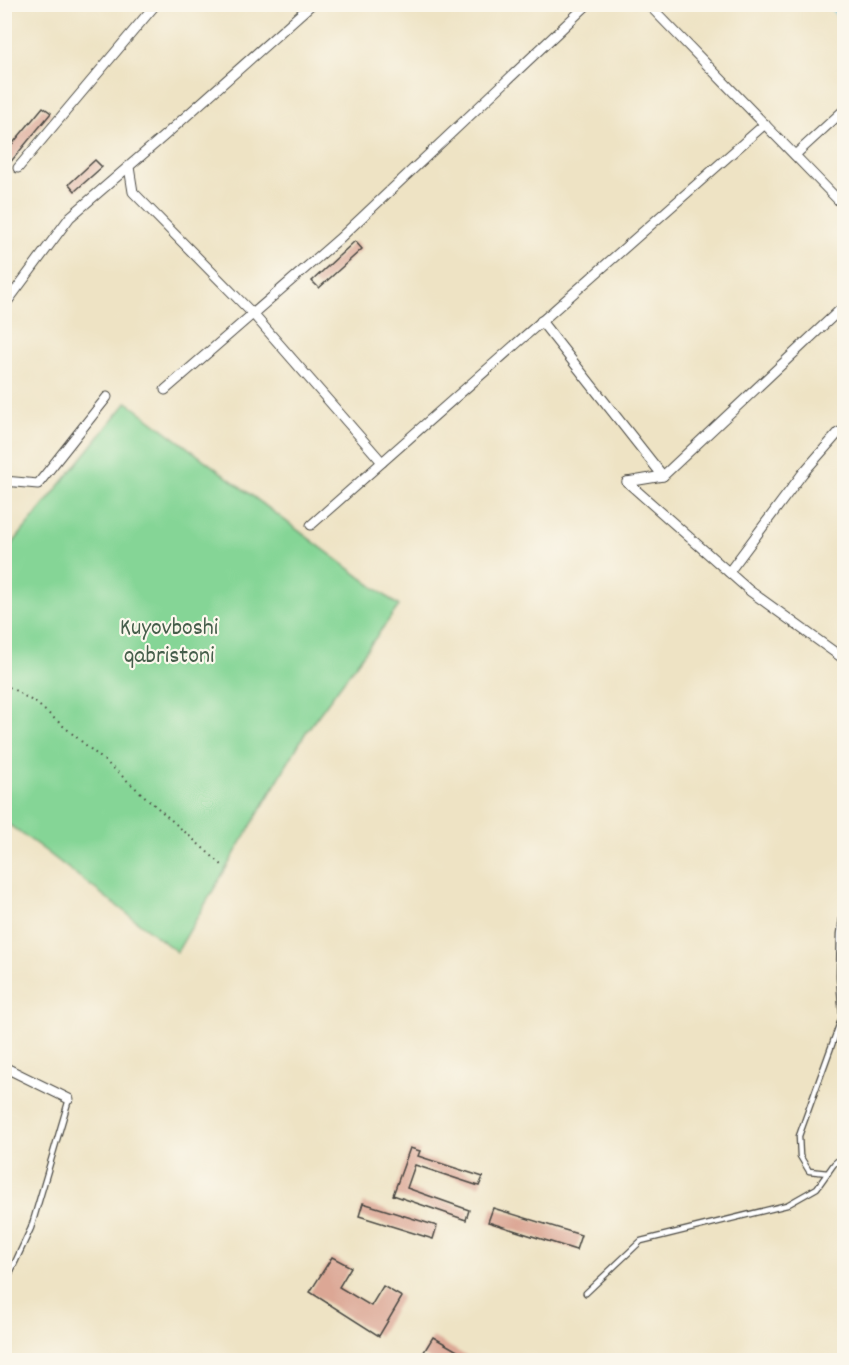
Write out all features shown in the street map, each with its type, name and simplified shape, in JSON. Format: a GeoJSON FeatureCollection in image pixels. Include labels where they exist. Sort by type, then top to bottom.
{"type":"FeatureCollection","features":[{"type":"Feature","properties":{"kind":"street"},"geometry":{"type":"LineString","coordinates":[[18,168],[156,4]]}},
{"type":"Feature","properties":{"kind":"street"},"geometry":{"type":"LineString","coordinates":[[4,306],[70,217],[312,4]]}},
{"type":"Feature","properties":{"kind":"street"},"geometry":{"type":"LineString","coordinates":[[165,390],[339,239],[588,4]]}},
{"type":"Feature","properties":{"kind":"street"},"geometry":{"type":"LineString","coordinates":[[648,4],[844,206]]}},
{"type":"Feature","properties":{"kind":"street"},"geometry":{"type":"LineString","coordinates":[[795,155],[844,111]]}},
{"type":"Feature","properties":{"kind":"street"},"geometry":{"type":"LineString","coordinates":[[311,525],[765,124]]}},
{"type":"Feature","properties":{"kind":"street"},"geometry":{"type":"LineString","coordinates":[[129,167],[133,192],[253,314],[382,462]]}},
{"type":"Feature","properties":{"kind":"street"},"geometry":{"type":"LineString","coordinates":[[844,306],[663,476],[627,482],[750,591],[844,659]]}},
{"type":"Feature","properties":{"kind":"street"},"geometry":{"type":"LineString","coordinates":[[541,321],[663,476]]}},
{"type":"Feature","properties":{"kind":"street"},"geometry":{"type":"LineString","coordinates":[[4,481],[38,484],[107,398]]}},
{"type":"Feature","properties":{"kind":"street"},"geometry":{"type":"LineString","coordinates":[[729,572],[803,473],[839,432],[844,432]]}},
{"type":"Feature","properties":{"kind":"street"},"geometry":{"type":"LineString","coordinates":[[4,1067],[69,1100]]}},
{"type":"Feature","properties":{"kind":"lane"},"geometry":{"type":"LineString","coordinates":[[844,823],[844,842]]}},
{"type":"Feature","properties":{"kind":"lane"},"geometry":{"type":"LineString","coordinates":[[828,1173],[809,1171],[800,1156],[799,1136],[842,1017],[839,976],[840,934],[844,903]]}},
{"type":"Feature","properties":{"kind":"lane"},"geometry":{"type":"LineString","coordinates":[[4,1286],[31,1227],[69,1100]]}},
{"type":"Feature","properties":{"kind":"lane"},"geometry":{"type":"LineString","coordinates":[[586,1293],[640,1241],[787,1204],[817,1188],[834,1164],[844,1155]]}},
{"type":"Feature","properties":{"kind":"path"},"geometry":{"type":"LineString","coordinates":[[4,684],[36,703],[223,866]]}},
{"type":"Feature","properties":{"kind":"green space","name":"Kuyovboshi qabristoni"},"geometry":{"type":"Polygon","coordinates":[[[127,402],[399,606],[306,732],[177,952],[5,822],[5,553],[127,402]]]}},
{"type":"Feature","properties":{"kind":"building"},"geometry":{"type":"Polygon","coordinates":[[[43,107],[51,113],[4,170],[4,154],[43,107]]]}},
{"type":"Feature","properties":{"kind":"building"},"geometry":{"type":"Polygon","coordinates":[[[95,160],[102,167],[75,191],[69,184],[95,160]]]}},
{"type":"Feature","properties":{"kind":"building"},"geometry":{"type":"Polygon","coordinates":[[[355,241],[362,249],[319,288],[312,281],[355,241]]]}},
{"type":"Feature","properties":{"kind":"building"},"geometry":{"type":"Polygon","coordinates":[[[410,1148],[420,1151],[418,1156],[483,1177],[479,1186],[415,1165],[407,1188],[469,1210],[466,1220],[393,1195],[410,1148]]]}},
{"type":"Feature","properties":{"kind":"building"},"geometry":{"type":"Polygon","coordinates":[[[363,1203],[437,1226],[433,1239],[359,1216],[363,1203]]]}},
{"type":"Feature","properties":{"kind":"building"},"geometry":{"type":"Polygon","coordinates":[[[493,1208],[581,1235],[576,1250],[488,1222],[493,1208]]]}},
{"type":"Feature","properties":{"kind":"building"},"geometry":{"type":"Polygon","coordinates":[[[332,1257],[351,1267],[339,1287],[371,1306],[383,1286],[402,1297],[379,1336],[310,1292],[332,1257]]]}},
{"type":"Feature","properties":{"kind":"building"},"geometry":{"type":"Polygon","coordinates":[[[433,1337],[473,1360],[431,1360],[422,1355],[433,1337]]]}},
{"type":"Feature","properties":{"kind":"waterway"},"geometry":{"type":"LineString","coordinates":[[834,4],[844,16]]}}]}
